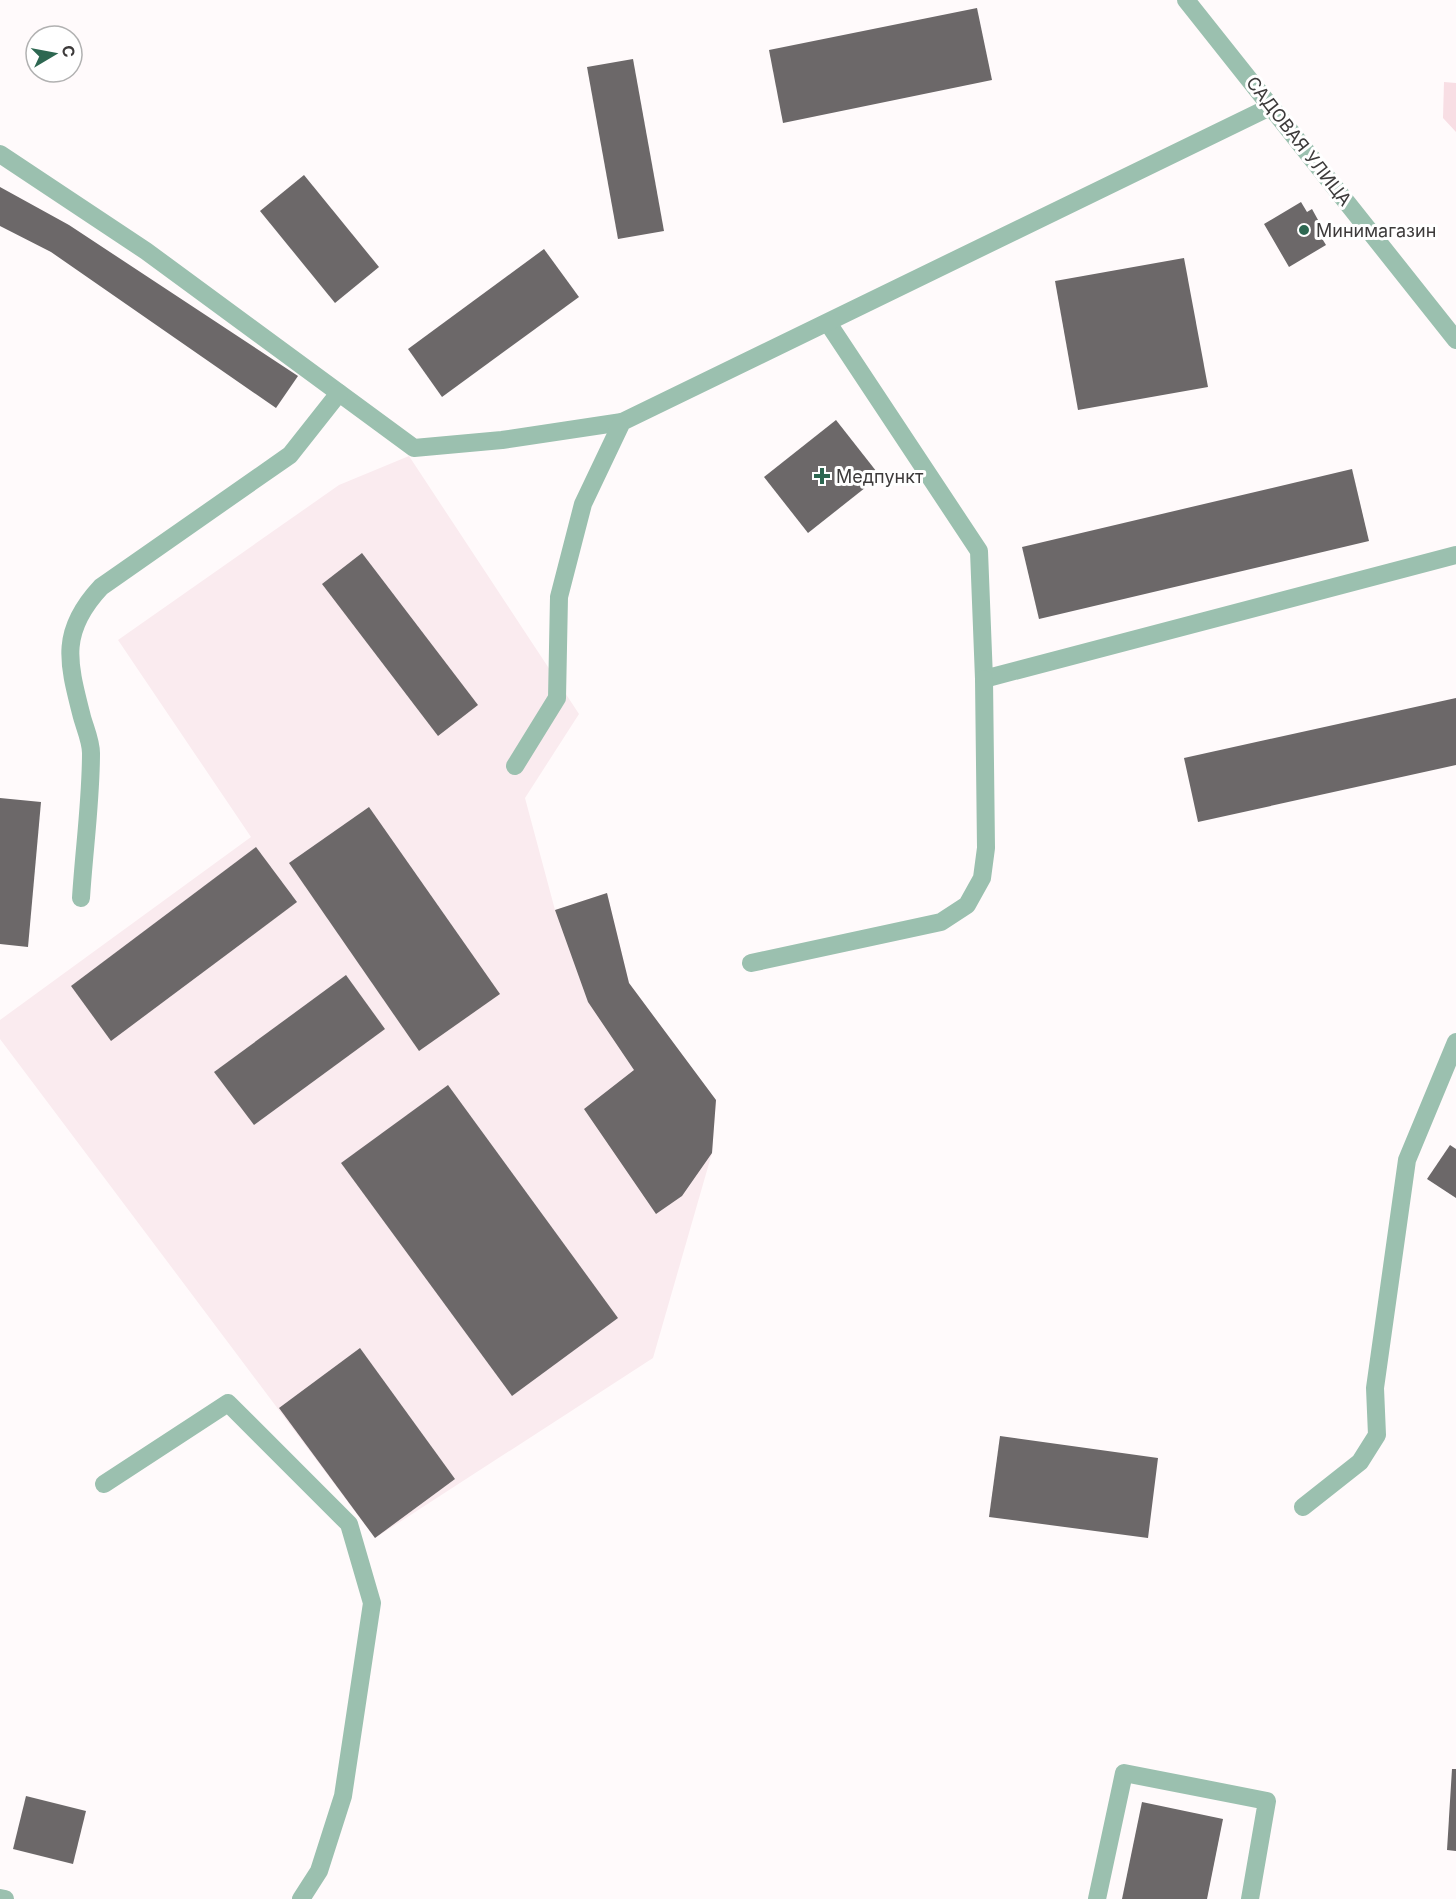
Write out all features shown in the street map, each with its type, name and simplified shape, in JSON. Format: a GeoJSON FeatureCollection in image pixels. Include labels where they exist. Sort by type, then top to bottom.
{"type":"FeatureCollection","features":[{"type":"Feature","properties":{"kind":"street","name":"САДОВАЯ УЛИЦА"},"geometry":{"type":"LineString","coordinates":[[1186,0],[1456,340]]}},
{"type":"Feature","properties":{"kind":"street"},"geometry":{"type":"LineString","coordinates":[[0,154],[146,251],[414,448],[502,440],[622,422],[1272,106]]}},
{"type":"Feature","properties":{"kind":"street"},"geometry":{"type":"LineString","coordinates":[[751,963],[941,922],[967,905],[982,878],[986,848],[984,679],[979,551],[828,323]]}},
{"type":"Feature","properties":{"kind":"street"},"geometry":{"type":"LineString","coordinates":[[81,898],[91,750],[70,671],[69,648],[73,626],[85,604],[101,587],[290,455],[339,393]]}},
{"type":"Feature","properties":{"kind":"street"},"geometry":{"type":"LineString","coordinates":[[515,765],[557,698],[560,597],[583,504],[622,422]]}},
{"type":"Feature","properties":{"kind":"street"},"geometry":{"type":"LineString","coordinates":[[984,679],[1456,555]]}},
{"type":"Feature","properties":{"kind":"street"},"geometry":{"type":"LineString","coordinates":[[1303,1507],[1360,1462],[1377,1435],[1375,1388],[1407,1160],[1456,1042]]}},
{"type":"Feature","properties":{"kind":"street"},"geometry":{"type":"LineString","coordinates":[[104,1484],[228,1403],[349,1524],[372,1603],[343,1796],[319,1871],[301,1899]]}},
{"type":"Feature","properties":{"kind":"street"},"geometry":{"type":"LineString","coordinates":[[1097,1899],[1124,1773],[1267,1801],[1250,1899]]}},
{"type":"Feature","properties":{"kind":"street"},"geometry":{"type":"LineString","coordinates":[[0,1898],[5,1899]]}},
{"type":"Feature","properties":{"kind":"shaded area"},"geometry":{"type":"Polygon","coordinates":[[[1444,82],[1456,83],[1456,132],[1443,118],[1444,82]]]}},
{"type":"Feature","properties":{"kind":"shaded area"},"geometry":{"type":"Polygon","coordinates":[[[409,456],[579,714],[525,798],[555,910],[607,893],[629,983],[716,1100],[712,1153],[653,1358],[375,1538],[0,1039],[0,1020],[251,837],[118,640],[339,485],[409,456]]]}},
{"type":"Feature","properties":{"kind":"building"},"geometry":{"type":"Polygon","coordinates":[[[977,8],[992,80],[783,123],[769,50],[977,8]]]}},
{"type":"Feature","properties":{"kind":"building"},"geometry":{"type":"Polygon","coordinates":[[[633,59],[664,231],[618,239],[587,67],[633,59]]]}},
{"type":"Feature","properties":{"kind":"building"},"geometry":{"type":"Polygon","coordinates":[[[304,175],[379,267],[335,303],[260,211],[304,175]]]}},
{"type":"Feature","properties":{"kind":"building"},"geometry":{"type":"Polygon","coordinates":[[[0,187],[69,225],[298,376],[276,408],[51,252],[0,226],[0,187]]]}},
{"type":"Feature","properties":{"kind":"building"},"geometry":{"type":"Polygon","coordinates":[[[1301,202],[1307,212],[1312,209],[1323,229],[1318,232],[1326,245],[1289,267],[1264,224],[1301,202]]]}},
{"type":"Feature","properties":{"kind":"building"},"geometry":{"type":"Polygon","coordinates":[[[544,249],[579,297],[442,397],[408,349],[544,249]]]}},
{"type":"Feature","properties":{"kind":"building"},"geometry":{"type":"Polygon","coordinates":[[[1184,258],[1208,387],[1078,410],[1055,281],[1184,258]]]}},
{"type":"Feature","properties":{"kind":"building","name":"Медпункт"},"geometry":{"type":"Polygon","coordinates":[[[836,420],[880,476],[808,533],[764,477],[836,420]]]}},
{"type":"Feature","properties":{"kind":"building"},"geometry":{"type":"Polygon","coordinates":[[[1352,469],[1369,541],[1039,619],[1022,547],[1352,469]]]}},
{"type":"Feature","properties":{"kind":"building"},"geometry":{"type":"Polygon","coordinates":[[[362,553],[478,705],[438,736],[322,584],[362,553]]]}},
{"type":"Feature","properties":{"kind":"building"},"geometry":{"type":"Polygon","coordinates":[[[1456,698],[1456,765],[1198,822],[1184,758],[1456,698]]]}},
{"type":"Feature","properties":{"kind":"building"},"geometry":{"type":"Polygon","coordinates":[[[0,798],[41,802],[28,947],[0,944],[0,798]]]}},
{"type":"Feature","properties":{"kind":"building"},"geometry":{"type":"Polygon","coordinates":[[[369,807],[500,994],[419,1051],[289,863],[369,807]]]}},
{"type":"Feature","properties":{"kind":"building"},"geometry":{"type":"Polygon","coordinates":[[[256,847],[297,902],[111,1041],[71,986],[256,847]]]}},
{"type":"Feature","properties":{"kind":"building"},"geometry":{"type":"Polygon","coordinates":[[[607,893],[629,983],[716,1100],[712,1153],[682,1196],[656,1214],[584,1109],[634,1070],[588,1002],[555,910],[607,893]]]}},
{"type":"Feature","properties":{"kind":"building"},"geometry":{"type":"Polygon","coordinates":[[[346,975],[385,1029],[254,1125],[214,1072],[346,975]]]}},
{"type":"Feature","properties":{"kind":"building"},"geometry":{"type":"Polygon","coordinates":[[[448,1085],[618,1318],[512,1396],[341,1163],[448,1085]]]}},
{"type":"Feature","properties":{"kind":"building"},"geometry":{"type":"Polygon","coordinates":[[[1450,1145],[1456,1149],[1456,1198],[1427,1179],[1450,1145]]]}},
{"type":"Feature","properties":{"kind":"building"},"geometry":{"type":"Polygon","coordinates":[[[360,1348],[455,1479],[375,1538],[279,1408],[360,1348]]]}},
{"type":"Feature","properties":{"kind":"building"},"geometry":{"type":"Polygon","coordinates":[[[1000,1436],[1158,1458],[1148,1538],[989,1517],[1000,1436]]]}},
{"type":"Feature","properties":{"kind":"building"},"geometry":{"type":"Polygon","coordinates":[[[1452,1769],[1456,1769],[1456,1851],[1447,1850],[1452,1769]]]}},
{"type":"Feature","properties":{"kind":"building"},"geometry":{"type":"Polygon","coordinates":[[[26,1796],[86,1811],[73,1864],[13,1849],[26,1796]]]}},
{"type":"Feature","properties":{"kind":"building"},"geometry":{"type":"Polygon","coordinates":[[[1142,1802],[1223,1819],[1207,1899],[1122,1899],[1142,1802]]]}},
{"type":"Feature","properties":{"kind":"place","name":"Минимагазин"},"geometry":{"type":"Point","coordinates":[1304,230]}},
{"type":"Feature","properties":{"kind":"place","name":"Медпункт"},"geometry":{"type":"Point","coordinates":[822,476]}}]}
